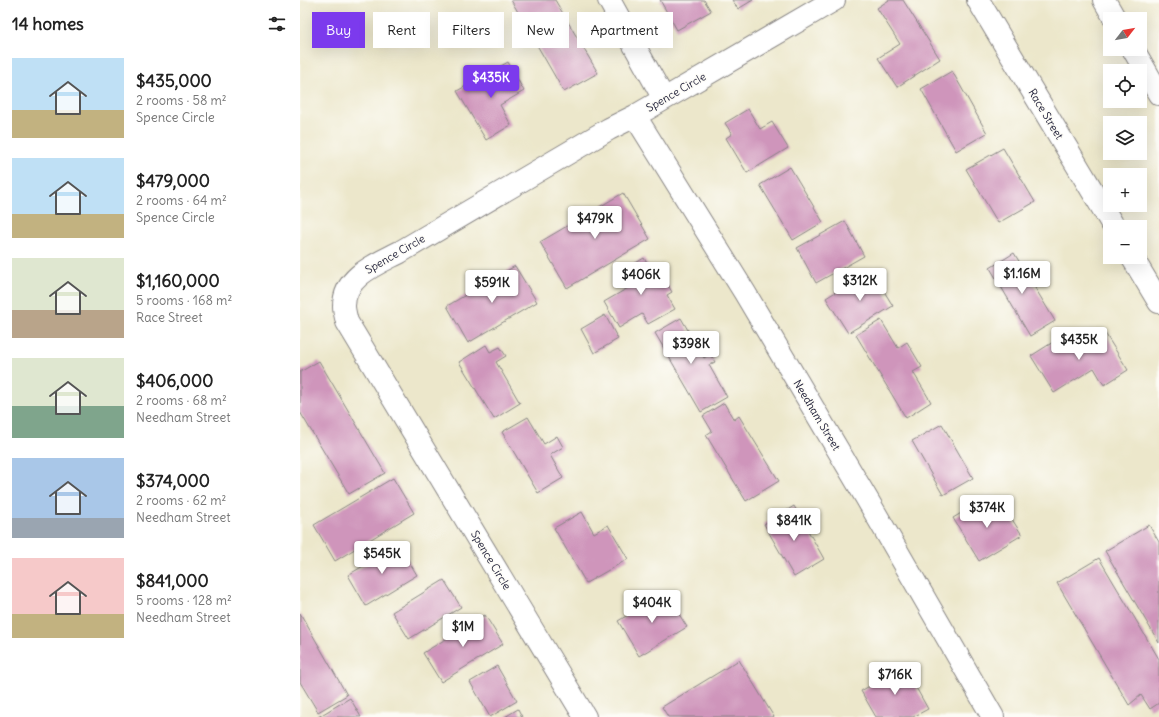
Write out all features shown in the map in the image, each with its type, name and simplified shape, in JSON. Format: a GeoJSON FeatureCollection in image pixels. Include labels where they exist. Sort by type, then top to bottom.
{"type":"FeatureCollection","features":[{"type":"Feature","properties":{"kind":"street"},"geometry":{"type":"LineString","coordinates":[[608,0],[664,99]]}},
{"type":"Feature","properties":{"kind":"street","name":"Race Street"},"geometry":{"type":"LineString","coordinates":[[978,0],[1110,220]]}},
{"type":"Feature","properties":{"kind":"street"},"geometry":{"type":"LineString","coordinates":[[1104,0],[1111,12]]}},
{"type":"Feature","properties":{"kind":"street","name":"Spence Circle"},"geometry":{"type":"LineString","coordinates":[[585,717],[347,322],[344,308],[345,296],[348,289],[364,271],[400,252],[609,129],[635,116],[823,3]]}},
{"type":"Feature","properties":{"kind":"street"},"geometry":{"type":"LineString","coordinates":[[1137,56],[1159,94]]}},
{"type":"Feature","properties":{"kind":"street","name":"Needham Street"},"geometry":{"type":"LineString","coordinates":[[635,116],[749,300],[867,499],[993,717]]}},
{"type":"Feature","properties":{"kind":"street"},"geometry":{"type":"LineString","coordinates":[[1136,264],[1159,302]]}},
{"type":"Feature","properties":{"kind":"building"},"geometry":{"type":"Polygon","coordinates":[[[511,0],[555,0],[562,12],[518,12],[511,0]]]}},
{"type":"Feature","properties":{"kind":"building"},"geometry":{"type":"Polygon","coordinates":[[[660,0],[704,0],[711,11],[677,30],[673,23],[673,12],[667,12],[660,0]]]}},
{"type":"Feature","properties":{"kind":"building"},"geometry":{"type":"Polygon","coordinates":[[[732,0],[753,0],[738,9],[732,0]]]}},
{"type":"Feature","properties":{"kind":"building"},"geometry":{"type":"Polygon","coordinates":[[[889,0],[903,0],[940,59],[897,87],[878,58],[900,44],[877,8],[889,0]]]}},
{"type":"Feature","properties":{"kind":"building"},"geometry":{"type":"Polygon","coordinates":[[[569,24],[577,37],[577,48],[583,48],[598,73],[564,92],[539,48],[569,48],[569,24]]]}},
{"type":"Feature","properties":{"kind":"building"},"geometry":{"type":"Polygon","coordinates":[[[508,62],[524,91],[500,105],[511,125],[486,140],[457,91],[508,62]]]}},
{"type":"Feature","properties":{"kind":"building"},"geometry":{"type":"Polygon","coordinates":[[[952,71],[987,133],[956,151],[921,89],[952,71]]]}},
{"type":"Feature","properties":{"kind":"building"},"geometry":{"type":"Polygon","coordinates":[[[748,109],[760,129],[772,122],[788,148],[747,173],[726,138],[732,134],[725,123],[748,109]]]}},
{"type":"Feature","properties":{"kind":"building"},"geometry":{"type":"Polygon","coordinates":[[[1003,148],[1035,202],[998,223],[966,169],[1003,148]]]}},
{"type":"Feature","properties":{"kind":"building"},"geometry":{"type":"Polygon","coordinates":[[[790,167],[823,222],[793,240],[760,185],[790,167]]]}},
{"type":"Feature","properties":{"kind":"building"},"geometry":{"type":"Polygon","coordinates":[[[623,193],[650,239],[567,288],[540,242],[623,193]]]}},
{"type":"Feature","properties":{"kind":"building"},"geometry":{"type":"Polygon","coordinates":[[[845,221],[864,256],[816,283],[797,248],[845,221]]]}},
{"type":"Feature","properties":{"kind":"building"},"geometry":{"type":"Polygon","coordinates":[[[1014,253],[1055,321],[1030,336],[990,268],[1014,253]]]}},
{"type":"Feature","properties":{"kind":"building"},"geometry":{"type":"Polygon","coordinates":[[[644,258],[651,271],[657,267],[672,292],[667,295],[675,309],[648,324],[642,314],[619,328],[604,302],[628,288],[619,273],[644,258]]]}},
{"type":"Feature","properties":{"kind":"building"},"geometry":{"type":"Polygon","coordinates":[[[515,266],[537,302],[468,343],[447,306],[515,266]]]}},
{"type":"Feature","properties":{"kind":"building"},"geometry":{"type":"Polygon","coordinates":[[[871,270],[893,306],[848,333],[826,298],[871,270]]]}},
{"type":"Feature","properties":{"kind":"building"},"geometry":{"type":"Polygon","coordinates":[[[605,315],[618,339],[594,353],[581,329],[605,315]]]}},
{"type":"Feature","properties":{"kind":"building"},"geometry":{"type":"Polygon","coordinates":[[[681,318],[704,358],[710,354],[715,362],[709,365],[727,397],[701,412],[655,333],[681,318]]]}},
{"type":"Feature","properties":{"kind":"building"},"geometry":{"type":"Polygon","coordinates":[[[881,320],[898,348],[907,342],[922,367],[913,372],[931,402],[906,418],[856,335],[881,320]]]}},
{"type":"Feature","properties":{"kind":"building"},"geometry":{"type":"Polygon","coordinates":[[[1103,330],[1128,370],[1104,385],[1094,368],[1054,393],[1031,356],[1061,337],[1069,351],[1103,330]]]}},
{"type":"Feature","properties":{"kind":"building"},"geometry":{"type":"Polygon","coordinates":[[[486,345],[490,352],[500,347],[506,356],[496,362],[520,403],[494,419],[459,362],[486,345]]]}},
{"type":"Feature","properties":{"kind":"building"},"geometry":{"type":"Polygon","coordinates":[[[319,361],[385,473],[349,494],[300,412],[300,372],[319,361]]]}},
{"type":"Feature","properties":{"kind":"building"},"geometry":{"type":"Polygon","coordinates":[[[724,403],[734,420],[739,416],[779,481],[746,501],[706,435],[712,431],[703,416],[724,403]]]}},
{"type":"Feature","properties":{"kind":"building"},"geometry":{"type":"Polygon","coordinates":[[[528,417],[544,444],[557,436],[563,447],[550,455],[563,478],[538,493],[502,432],[528,417]]]}},
{"type":"Feature","properties":{"kind":"building"},"geometry":{"type":"Polygon","coordinates":[[[942,424],[973,478],[943,495],[912,441],[942,424]]]}},
{"type":"Feature","properties":{"kind":"building"},"geometry":{"type":"Polygon","coordinates":[[[393,478],[414,513],[335,561],[314,525],[393,478]]]}},
{"type":"Feature","properties":{"kind":"building"},"geometry":{"type":"Polygon","coordinates":[[[983,500],[991,512],[1003,505],[1022,535],[979,561],[953,518],[983,500]]]}},
{"type":"Feature","properties":{"kind":"building"},"geometry":{"type":"Polygon","coordinates":[[[794,506],[824,559],[794,577],[764,524],[794,506]]]}},
{"type":"Feature","properties":{"kind":"building"},"geometry":{"type":"Polygon","coordinates":[[[582,512],[594,533],[608,525],[628,559],[586,583],[554,528],[582,512]]]}},
{"type":"Feature","properties":{"kind":"building"},"geometry":{"type":"Polygon","coordinates":[[[1149,525],[1159,542],[1159,643],[1105,551],[1149,525]]]}},
{"type":"Feature","properties":{"kind":"building"},"geometry":{"type":"Polygon","coordinates":[[[399,545],[417,575],[366,606],[348,575],[399,545]]]}},
{"type":"Feature","properties":{"kind":"building"},"geometry":{"type":"Polygon","coordinates":[[[1099,558],[1159,659],[1159,703],[1150,709],[1141,695],[1129,705],[1057,583],[1099,558]]]}},
{"type":"Feature","properties":{"kind":"building"},"geometry":{"type":"Polygon","coordinates":[[[444,580],[461,607],[409,639],[392,612],[444,580]]]}},
{"type":"Feature","properties":{"kind":"building"},"geometry":{"type":"Polygon","coordinates":[[[665,592],[687,627],[639,656],[618,621],[665,592]]]}},
{"type":"Feature","properties":{"kind":"building"},"geometry":{"type":"Polygon","coordinates":[[[300,613],[347,695],[318,712],[300,682],[300,613]]]}},
{"type":"Feature","properties":{"kind":"building"},"geometry":{"type":"Polygon","coordinates":[[[485,615],[503,644],[441,682],[423,653],[485,615]]]}},
{"type":"Feature","properties":{"kind":"building"},"geometry":{"type":"Polygon","coordinates":[[[739,660],[774,717],[668,717],[662,707],[739,660]]]}},
{"type":"Feature","properties":{"kind":"building"},"geometry":{"type":"Polygon","coordinates":[[[497,666],[517,701],[490,717],[470,682],[497,666]]]}},
{"type":"Feature","properties":{"kind":"building"},"geometry":{"type":"Polygon","coordinates":[[[904,666],[928,709],[913,717],[876,717],[861,691],[904,666]]]}},
{"type":"Feature","properties":{"kind":"building"},"geometry":{"type":"Polygon","coordinates":[[[350,698],[361,717],[318,717],[350,698]]]}},
{"type":"Feature","properties":{"kind":"building"},"geometry":{"type":"Polygon","coordinates":[[[518,709],[522,717],[505,717],[518,709]]]}}]}
